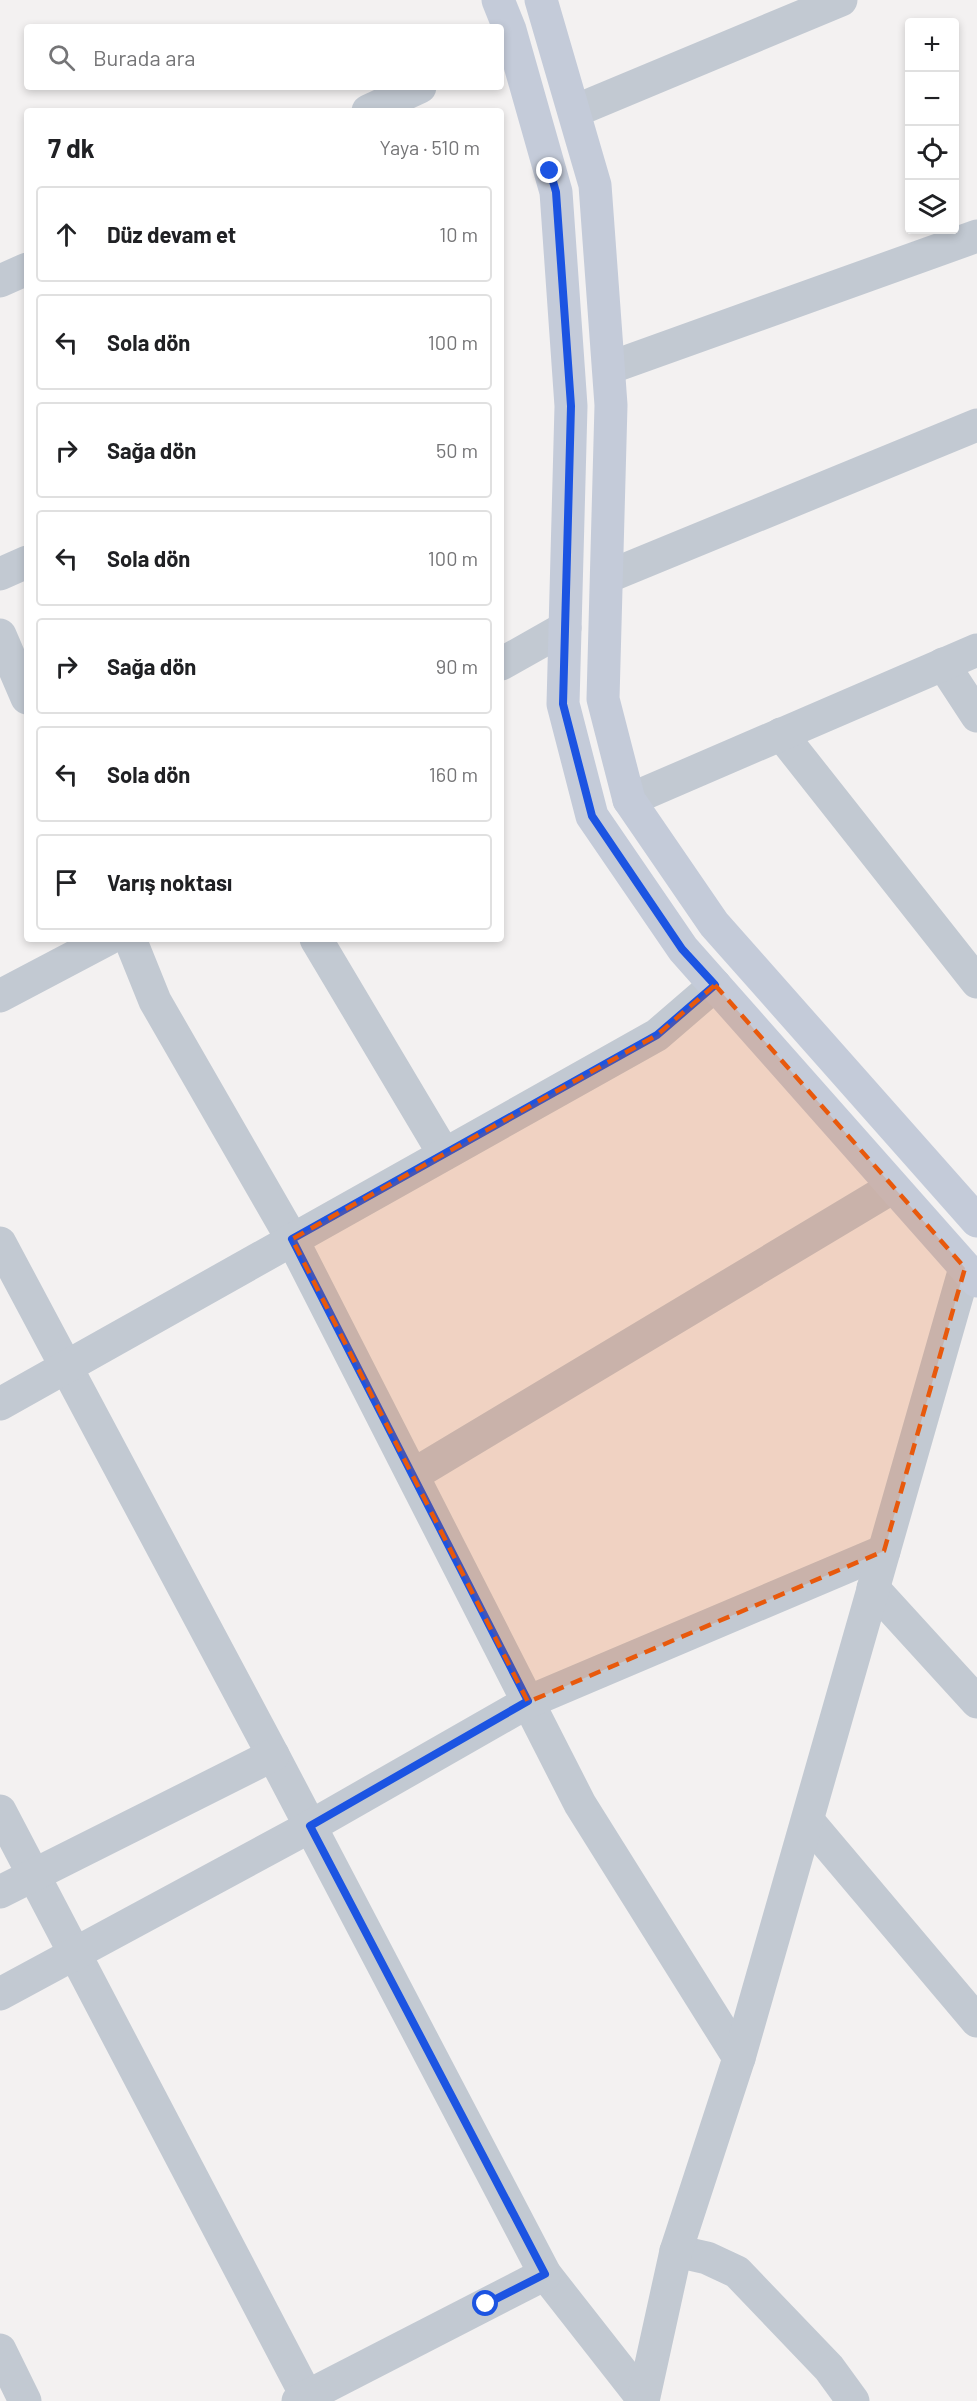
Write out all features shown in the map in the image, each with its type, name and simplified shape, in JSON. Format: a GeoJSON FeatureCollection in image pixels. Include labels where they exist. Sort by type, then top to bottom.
{"type":"FeatureCollection","features":[{"type":"Feature","properties":{"kind":"main road"},"geometry":{"type":"LineString","coordinates":[[498,0],[503,24]]}},
{"type":"Feature","properties":{"kind":"main road"},"geometry":{"type":"LineString","coordinates":[[542,0],[595,185],[611,405],[603,699],[629,800],[714,924],[977,1221]]}},
{"type":"Feature","properties":{"kind":"main road"},"geometry":{"type":"LineString","coordinates":[[504,28],[508,47],[556,192],[571,406],[563,704],[592,816],[682,949],[971,1275]]}},
{"type":"Feature","properties":{"kind":"street"},"geometry":{"type":"LineString","coordinates":[[575,111],[842,0]]}},
{"type":"Feature","properties":{"kind":"street"},"geometry":{"type":"LineString","coordinates":[[374,108],[414,90]]}},
{"type":"Feature","properties":{"kind":"street"},"geometry":{"type":"LineString","coordinates":[[609,368],[977,236]]}},
{"type":"Feature","properties":{"kind":"street"},"geometry":{"type":"LineString","coordinates":[[0,281],[24,269]]}},
{"type":"Feature","properties":{"kind":"street"},"geometry":{"type":"LineString","coordinates":[[606,577],[977,425]]}},
{"type":"Feature","properties":{"kind":"street"},"geometry":{"type":"LineString","coordinates":[[0,574],[24,563]]}},
{"type":"Feature","properties":{"kind":"street"},"geometry":{"type":"LineString","coordinates":[[504,662],[565,628]]}},
{"type":"Feature","properties":{"kind":"street"},"geometry":{"type":"LineString","coordinates":[[0,635],[24,691]]}},
{"type":"Feature","properties":{"kind":"street"},"geometry":{"type":"LineString","coordinates":[[629,800],[977,650]]}},
{"type":"Feature","properties":{"kind":"street"},"geometry":{"type":"LineString","coordinates":[[943,664],[977,716]]}},
{"type":"Feature","properties":{"kind":"street"},"geometry":{"type":"LineString","coordinates":[[781,734],[977,982]]}},
{"type":"Feature","properties":{"kind":"street"},"geometry":{"type":"LineString","coordinates":[[0,996],[102,942]]}},
{"type":"Feature","properties":{"kind":"street"},"geometry":{"type":"LineString","coordinates":[[131,942],[155,1001],[292,1239],[580,1804],[739,2058]]}},
{"type":"Feature","properties":{"kind":"street"},"geometry":{"type":"LineString","coordinates":[[318,942],[444,1154]]}},
{"type":"Feature","properties":{"kind":"street"},"geometry":{"type":"LineString","coordinates":[[0,1404],[657,1035],[715,985]]}},
{"type":"Feature","properties":{"kind":"street"},"geometry":{"type":"LineString","coordinates":[[412,1475],[893,1187]]}},
{"type":"Feature","properties":{"kind":"street"},"geometry":{"type":"LineString","coordinates":[[0,1244],[273,1755],[545,2274],[643,2400]]}},
{"type":"Feature","properties":{"kind":"street"},"geometry":{"type":"LineString","coordinates":[[643,2400],[676,2251],[739,2058],[873,1588],[971,1275]]}},
{"type":"Feature","properties":{"kind":"street"},"geometry":{"type":"LineString","coordinates":[[0,1994],[310,1826],[528,1701],[884,1551]]}},
{"type":"Feature","properties":{"kind":"street"},"geometry":{"type":"LineString","coordinates":[[873,1588],[977,1702]]}},
{"type":"Feature","properties":{"kind":"street"},"geometry":{"type":"LineString","coordinates":[[0,1892],[273,1755]]}},
{"type":"Feature","properties":{"kind":"street"},"geometry":{"type":"LineString","coordinates":[[0,1811],[302,2399],[545,2274]]}},
{"type":"Feature","properties":{"kind":"street"},"geometry":{"type":"LineString","coordinates":[[808,1821],[977,2021]]}},
{"type":"Feature","properties":{"kind":"street"},"geometry":{"type":"LineString","coordinates":[[676,2251],[707,2258],[737,2272],[829,2368],[853,2401]]}},
{"type":"Feature","properties":{"kind":"street"},"geometry":{"type":"LineString","coordinates":[[0,2350],[26,2401]]}},
{"type":"Feature","properties":{"kind":"highlighted area"},"geometry":{"type":"Polygon","coordinates":[[[715,985],[965,1268],[884,1551],[528,1702],[292,1239],[657,1035],[715,985]]]}},
{"type":"Feature","properties":{"kind":"route"},"geometry":{"type":"LineString","coordinates":[[486,2304],[545,2274],[310,1826],[528,1701],[292,1239],[657,1035],[715,985],[682,949],[592,816],[563,704],[571,406],[556,192],[550,171]]}}]}
